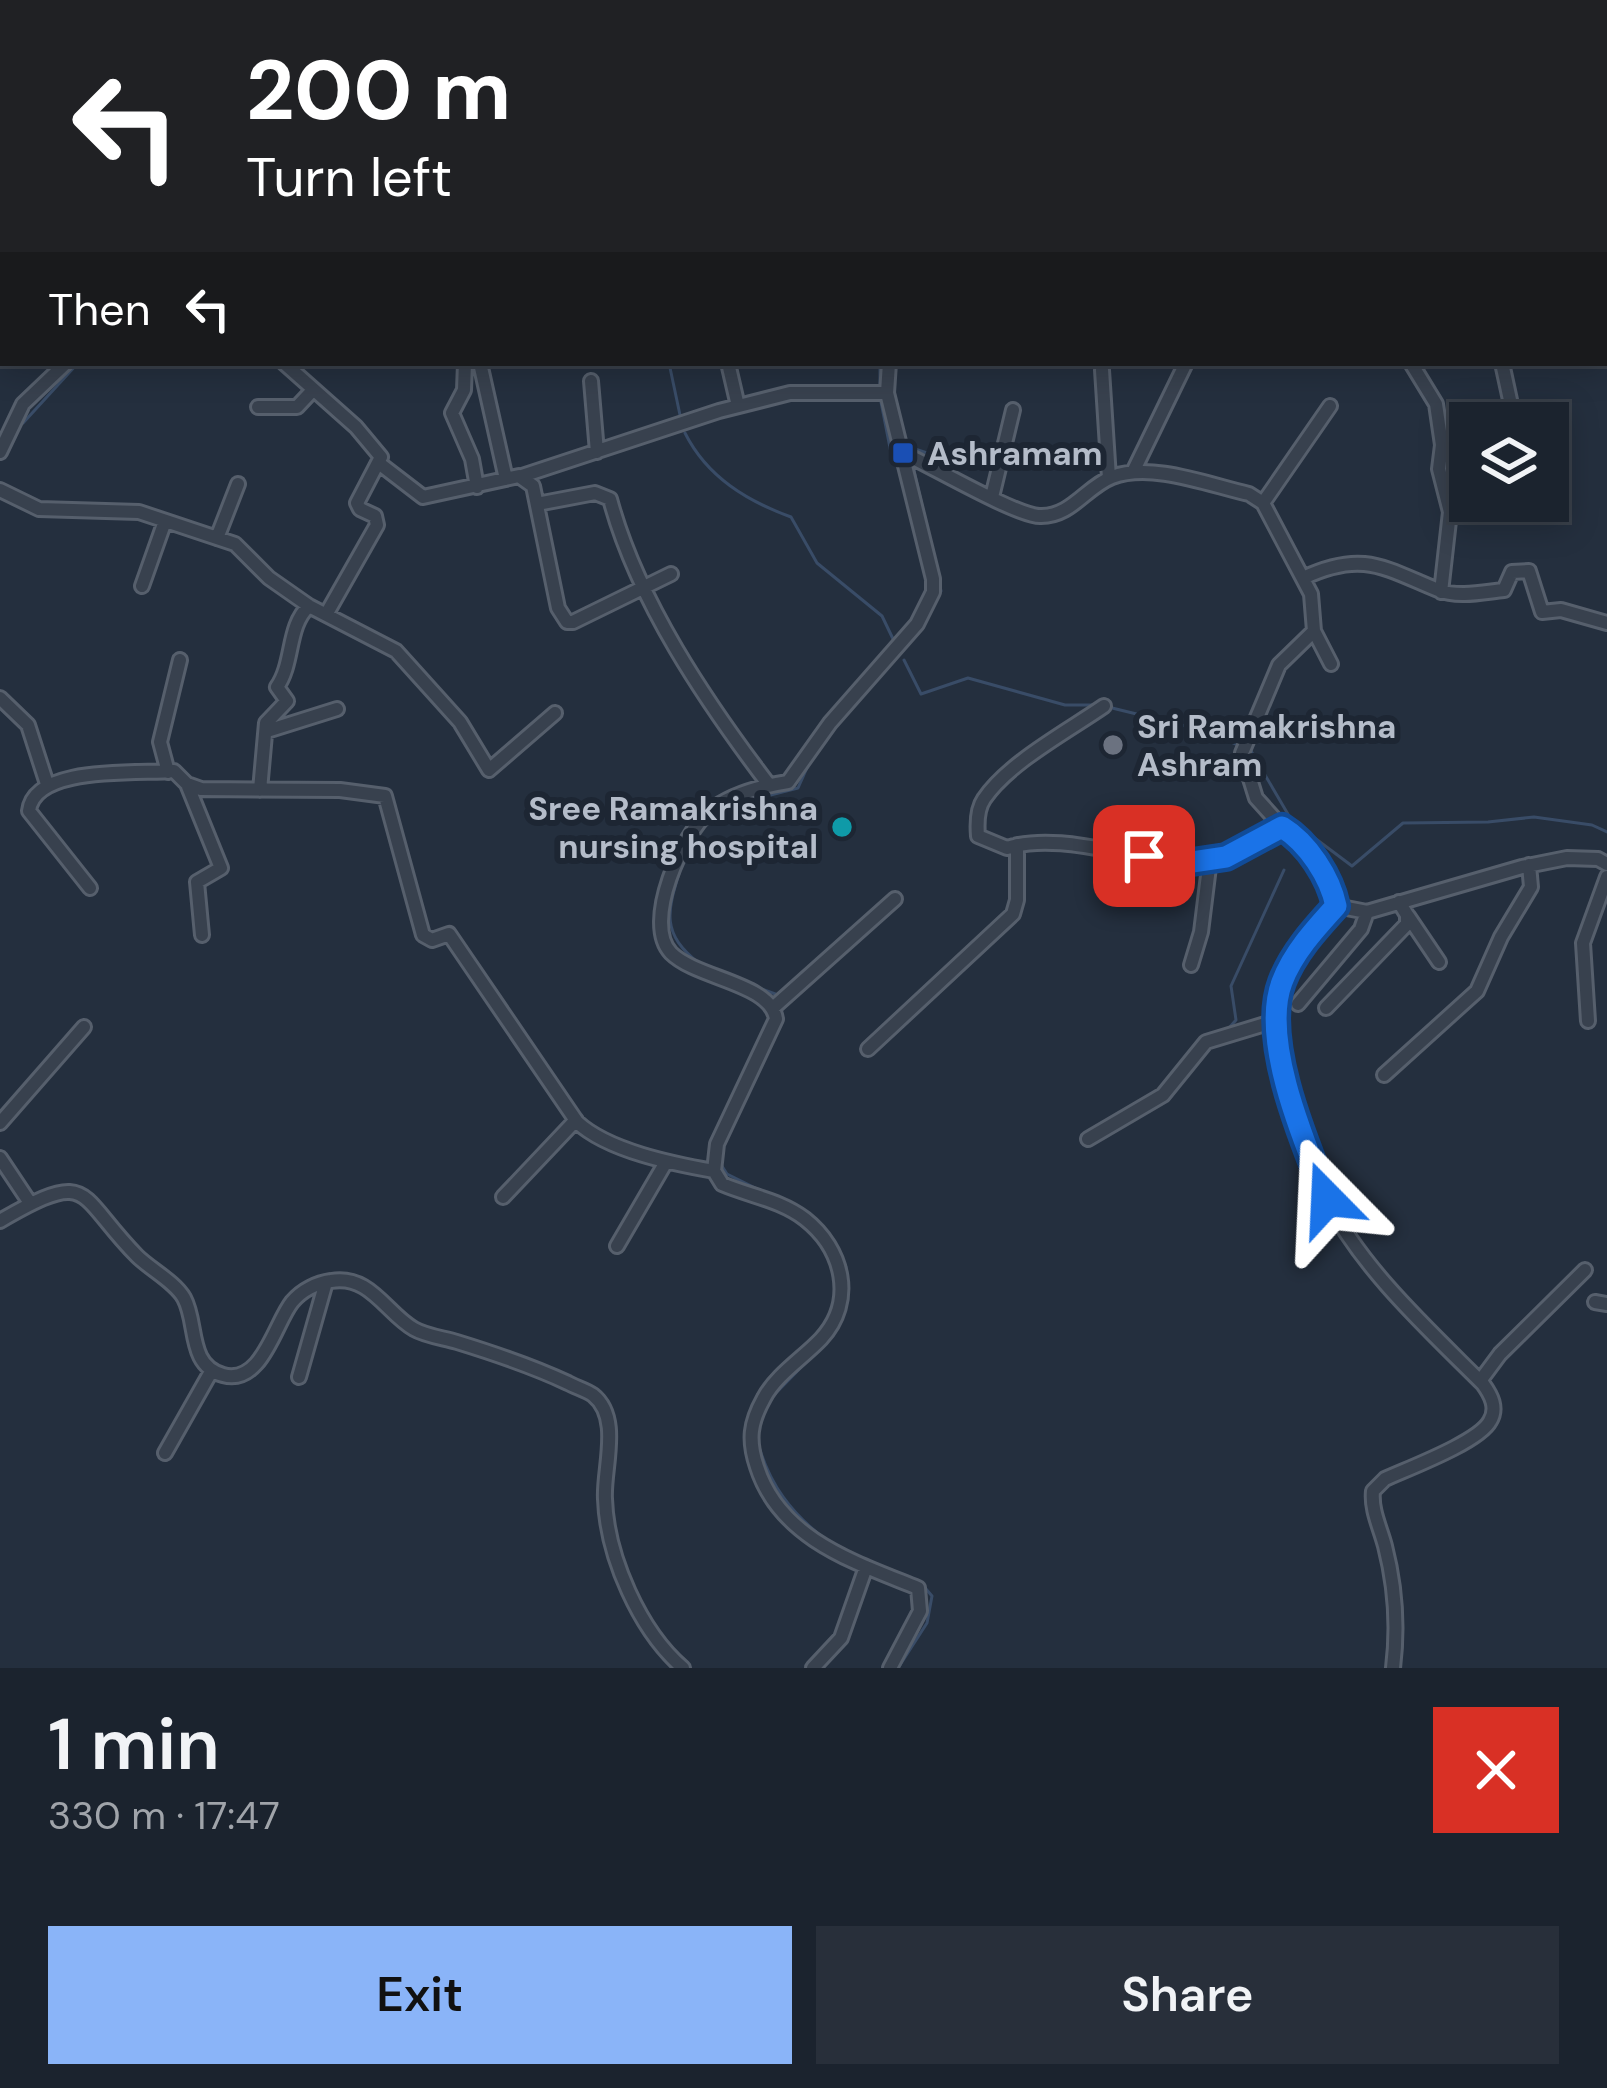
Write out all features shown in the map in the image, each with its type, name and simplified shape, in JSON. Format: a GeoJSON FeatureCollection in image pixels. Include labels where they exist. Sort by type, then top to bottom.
{"type":"FeatureCollection","features":[{"type":"Feature","properties":{"kind":"street"},"geometry":{"type":"LineString","coordinates":[[44,366],[50,377]]}},
{"type":"Feature","properties":{"kind":"street"},"geometry":{"type":"LineString","coordinates":[[0,452],[23,404],[63,366]]}},
{"type":"Feature","properties":{"kind":"street"},"geometry":{"type":"LineString","coordinates":[[287,366],[379,452],[380,464],[357,503],[377,518],[377,525],[326,614]]}},
{"type":"Feature","properties":{"kind":"street"},"geometry":{"type":"LineString","coordinates":[[465,366],[464,390],[452,413],[472,459],[477,487]]}},
{"type":"Feature","properties":{"kind":"street"},"geometry":{"type":"LineString","coordinates":[[481,366],[506,479]]}},
{"type":"Feature","properties":{"kind":"street"},"geometry":{"type":"LineString","coordinates":[[729,366],[738,406]]}},
{"type":"Feature","properties":{"kind":"street"},"geometry":{"type":"LineString","coordinates":[[889,366],[887,393],[933,579],[927,608],[830,723],[795,776],[713,808],[694,826],[683,843],[661,925],[662,938],[673,955],[708,976],[767,998],[774,1007],[776,1018],[717,1144],[714,1172],[722,1184],[761,1196],[808,1221],[841,1265],[839,1307],[826,1334],[766,1393],[748,1441],[765,1493],[802,1532],[839,1556],[918,1588],[920,1611],[890,1668]]}},
{"type":"Feature","properties":{"kind":"street"},"geometry":{"type":"LineString","coordinates":[[1134,470],[1185,366]]}},
{"type":"Feature","properties":{"kind":"street"},"geometry":{"type":"LineString","coordinates":[[1413,366],[1436,404],[1442,445],[1439,470],[1450,512],[1441,592]]}},
{"type":"Feature","properties":{"kind":"street"},"geometry":{"type":"LineString","coordinates":[[1503,366],[1510,402]]}},
{"type":"Feature","properties":{"kind":"street"},"geometry":{"type":"LineString","coordinates":[[1102,370],[1109,478]]}},
{"type":"Feature","properties":{"kind":"street"},"geometry":{"type":"LineString","coordinates":[[591,381],[597,452]]}},
{"type":"Feature","properties":{"kind":"street"},"geometry":{"type":"LineString","coordinates":[[258,407],[297,406],[312,391]]}},
{"type":"Feature","properties":{"kind":"street"},"geometry":{"type":"LineString","coordinates":[[380,464],[423,497],[522,476],[790,393],[887,393]]}},
{"type":"Feature","properties":{"kind":"street"},"geometry":{"type":"LineString","coordinates":[[1263,503],[1330,406]]}},
{"type":"Feature","properties":{"kind":"street"},"geometry":{"type":"LineString","coordinates":[[992,497],[1013,410]]}},
{"type":"Feature","properties":{"kind":"street"},"geometry":{"type":"LineString","coordinates":[[905,454],[1041,517],[1069,509],[1109,478],[1134,470],[1249,494],[1263,503],[1311,594],[1314,632],[1331,664]]}},
{"type":"Feature","properties":{"kind":"street"},"geometry":{"type":"LineString","coordinates":[[522,476],[533,486],[564,620],[573,622],[671,574]]}},
{"type":"Feature","properties":{"kind":"street"},"geometry":{"type":"LineString","coordinates":[[217,538],[238,484]]}},
{"type":"Feature","properties":{"kind":"street"},"geometry":{"type":"LineString","coordinates":[[0,490],[40,509],[124,510],[244,551],[269,578],[309,606],[396,650],[460,722],[489,770],[555,713]]}},
{"type":"Feature","properties":{"kind":"street"},"geometry":{"type":"LineString","coordinates":[[537,504],[595,493],[610,499],[622,546],[644,587],[712,706],[769,785]]}},
{"type":"Feature","properties":{"kind":"street"},"geometry":{"type":"LineString","coordinates":[[142,586],[165,521]]}},
{"type":"Feature","properties":{"kind":"street"},"geometry":{"type":"LineString","coordinates":[[1303,578],[1323,569],[1359,564],[1394,569],[1441,592],[1504,590],[1512,572],[1529,571],[1542,613],[1561,610],[1607,623]]}},
{"type":"Feature","properties":{"kind":"street"},"geometry":{"type":"LineString","coordinates":[[260,790],[266,723],[287,700],[277,687],[288,670],[299,615],[309,606]]}},
{"type":"Feature","properties":{"kind":"street"},"geometry":{"type":"LineString","coordinates":[[1314,632],[1280,665],[1244,747],[1256,798],[1316,862],[1336,906]]}},
{"type":"Feature","properties":{"kind":"street"},"geometry":{"type":"LineString","coordinates":[[169,772],[160,742],[180,660]]}},
{"type":"Feature","properties":{"kind":"street"},"geometry":{"type":"LineString","coordinates":[[0,698],[28,725],[47,784]]}},
{"type":"Feature","properties":{"kind":"street"},"geometry":{"type":"LineString","coordinates":[[1104,706],[1023,763],[981,802],[979,836],[1007,848],[1049,843],[1144,856],[1172,865],[1226,857],[1282,827]]}},
{"type":"Feature","properties":{"kind":"street"},"geometry":{"type":"LineString","coordinates":[[267,731],[337,709]]}},
{"type":"Feature","properties":{"kind":"street"},"geometry":{"type":"LineString","coordinates":[[90,888],[31,814],[32,798],[47,784],[68,778],[178,773],[187,784],[221,868],[197,882],[202,934]]}},
{"type":"Feature","properties":{"kind":"street"},"geometry":{"type":"LineString","coordinates":[[187,784],[201,789],[340,790],[385,796],[423,935],[432,940],[449,934],[576,1120],[589,1132],[666,1162],[714,1172]]}},
{"type":"Feature","properties":{"kind":"street"},"geometry":{"type":"LineString","coordinates":[[868,1049],[1012,914],[1017,900],[1017,845]]}},
{"type":"Feature","properties":{"kind":"street"},"geometry":{"type":"LineString","coordinates":[[1336,906],[1367,911],[1403,908],[1529,866],[1567,858],[1607,864]]}},
{"type":"Feature","properties":{"kind":"street"},"geometry":{"type":"LineString","coordinates":[[1191,965],[1201,932],[1210,860]]}},
{"type":"Feature","properties":{"kind":"street"},"geometry":{"type":"LineString","coordinates":[[1384,1075],[1478,991],[1501,937],[1531,886],[1529,866]]}},
{"type":"Feature","properties":{"kind":"street"},"geometry":{"type":"LineString","coordinates":[[1588,1021],[1583,943],[1607,877]]}},
{"type":"Feature","properties":{"kind":"street"},"geometry":{"type":"LineString","coordinates":[[774,1007],[895,899]]}},
{"type":"Feature","properties":{"kind":"street"},"geometry":{"type":"LineString","coordinates":[[1336,906],[1309,935],[1283,978],[1276,1022],[1285,1075],[1307,1150],[1339,1220],[1376,1271],[1492,1399],[1492,1419],[1486,1427],[1385,1479],[1371,1495],[1386,1549],[1397,1635],[1393,1668]]}},
{"type":"Feature","properties":{"kind":"street"},"geometry":{"type":"LineString","coordinates":[[1403,908],[1439,962]]}},
{"type":"Feature","properties":{"kind":"street"},"geometry":{"type":"LineString","coordinates":[[1326,1008],[1407,924],[1403,908]]}},
{"type":"Feature","properties":{"kind":"street"},"geometry":{"type":"LineString","coordinates":[[1298,1004],[1361,929],[1367,911]]}},
{"type":"Feature","properties":{"kind":"street"},"geometry":{"type":"LineString","coordinates":[[1088,1139],[1163,1095],[1206,1042],[1259,1023],[1276,1022]]}},
{"type":"Feature","properties":{"kind":"street"},"geometry":{"type":"LineString","coordinates":[[0,1123],[84,1027]]}},
{"type":"Feature","properties":{"kind":"street"},"geometry":{"type":"LineString","coordinates":[[503,1197],[576,1120]]}},
{"type":"Feature","properties":{"kind":"street"},"geometry":{"type":"LineString","coordinates":[[0,1158],[30,1203]]}},
{"type":"Feature","properties":{"kind":"street"},"geometry":{"type":"LineString","coordinates":[[617,1246],[666,1162]]}},
{"type":"Feature","properties":{"kind":"street"},"geometry":{"type":"LineString","coordinates":[[0,1221],[30,1203],[69,1191],[93,1201],[136,1255],[184,1297],[199,1354],[212,1370],[226,1377],[241,1374],[271,1346],[291,1304],[308,1288],[351,1281],[375,1293],[414,1329],[523,1362],[592,1394],[608,1429],[605,1499],[620,1568],[635,1607],[659,1647],[683,1668]]}},
{"type":"Feature","properties":{"kind":"street"},"geometry":{"type":"LineString","coordinates":[[1480,1381],[1500,1354],[1585,1270]]}},
{"type":"Feature","properties":{"kind":"street"},"geometry":{"type":"LineString","coordinates":[[299,1377],[326,1282]]}},
{"type":"Feature","properties":{"kind":"street"},"geometry":{"type":"LineString","coordinates":[[165,1453],[212,1370]]}},
{"type":"Feature","properties":{"kind":"street"},"geometry":{"type":"LineString","coordinates":[[813,1668],[842,1638],[866,1567]]}},
{"type":"Feature","properties":{"kind":"waterway"},"geometry":{"type":"LineString","coordinates":[[23,423],[75,366]]}},
{"type":"Feature","properties":{"kind":"waterway"},"geometry":{"type":"LineString","coordinates":[[670,366],[680,415]]}},
{"type":"Feature","properties":{"kind":"waterway"},"geometry":{"type":"LineString","coordinates":[[880,366],[880,386]]}},
{"type":"Feature","properties":{"kind":"waterway"},"geometry":{"type":"LineString","coordinates":[[880,397],[891,453],[896,456]]}},
{"type":"Feature","properties":{"kind":"waterway"},"geometry":{"type":"LineString","coordinates":[[685,433],[730,486],[791,517],[817,563],[882,616],[894,641]]}},
{"type":"Feature","properties":{"kind":"waterway"},"geometry":{"type":"LineString","coordinates":[[906,446],[933,455]]}},
{"type":"Feature","properties":{"kind":"waterway"},"geometry":{"type":"LineString","coordinates":[[912,462],[930,540]]}},
{"type":"Feature","properties":{"kind":"waterway"},"geometry":{"type":"LineString","coordinates":[[923,624],[941,591],[935,561]]}},
{"type":"Feature","properties":{"kind":"waterway"},"geometry":{"type":"LineString","coordinates":[[877,679],[898,655]]}},
{"type":"Feature","properties":{"kind":"waterway"},"geometry":{"type":"LineString","coordinates":[[904,660],[921,694],[968,678],[1065,705],[1093,705]]}},
{"type":"Feature","properties":{"kind":"waterway"},"geometry":{"type":"LineString","coordinates":[[1108,707],[1206,731],[1242,747]]}},
{"type":"Feature","properties":{"kind":"waterway"},"geometry":{"type":"LineString","coordinates":[[1251,751],[1292,821],[1352,866],[1403,823],[1534,817],[1592,825],[1607,832]]}},
{"type":"Feature","properties":{"kind":"waterway"},"geometry":{"type":"LineString","coordinates":[[727,806],[798,788],[810,761]]}},
{"type":"Feature","properties":{"kind":"waterway"},"geometry":{"type":"LineString","coordinates":[[681,867],[670,921],[678,942],[700,964]]}},
{"type":"Feature","properties":{"kind":"waterway"},"geometry":{"type":"LineString","coordinates":[[1210,1034],[1229,1028],[1236,1020],[1231,986],[1284,870]]}},
{"type":"Feature","properties":{"kind":"waterway"},"geometry":{"type":"LineString","coordinates":[[759,988],[778,995]]}},
{"type":"Feature","properties":{"kind":"waterway"},"geometry":{"type":"LineString","coordinates":[[720,1163],[727,1174],[765,1193]]}},
{"type":"Feature","properties":{"kind":"waterway"},"geometry":{"type":"LineString","coordinates":[[839,1254],[846,1267],[846,1284]]}},
{"type":"Feature","properties":{"kind":"waterway"},"geometry":{"type":"LineString","coordinates":[[772,1397],[820,1348]]}},
{"type":"Feature","properties":{"kind":"waterway"},"geometry":{"type":"LineString","coordinates":[[757,1440],[784,1498],[829,1542]]}},
{"type":"Feature","properties":{"kind":"waterway"},"geometry":{"type":"LineString","coordinates":[[898,1668],[927,1623],[932,1596],[920,1582]]}},
{"type":"Feature","properties":{"kind":"place","name":"Ashramam"},"geometry":{"type":"Point","coordinates":[903,453]}},
{"type":"Feature","properties":{"kind":"place","name":"Sri Ramakrishna Ashram"},"geometry":{"type":"Point","coordinates":[1113,745]}},
{"type":"Feature","properties":{"kind":"place","name":"Sree Ramakrishna nursing hospital"},"geometry":{"type":"Point","coordinates":[842,827]}},
{"type":"Feature","properties":{"kind":"route"},"geometry":{"type":"LineString","coordinates":[[1144,856],[1172,865],[1226,857],[1282,827],[1304,847],[1329,885],[1336,906],[1309,935],[1283,978],[1275,1017],[1285,1075],[1327,1199]]}}]}
